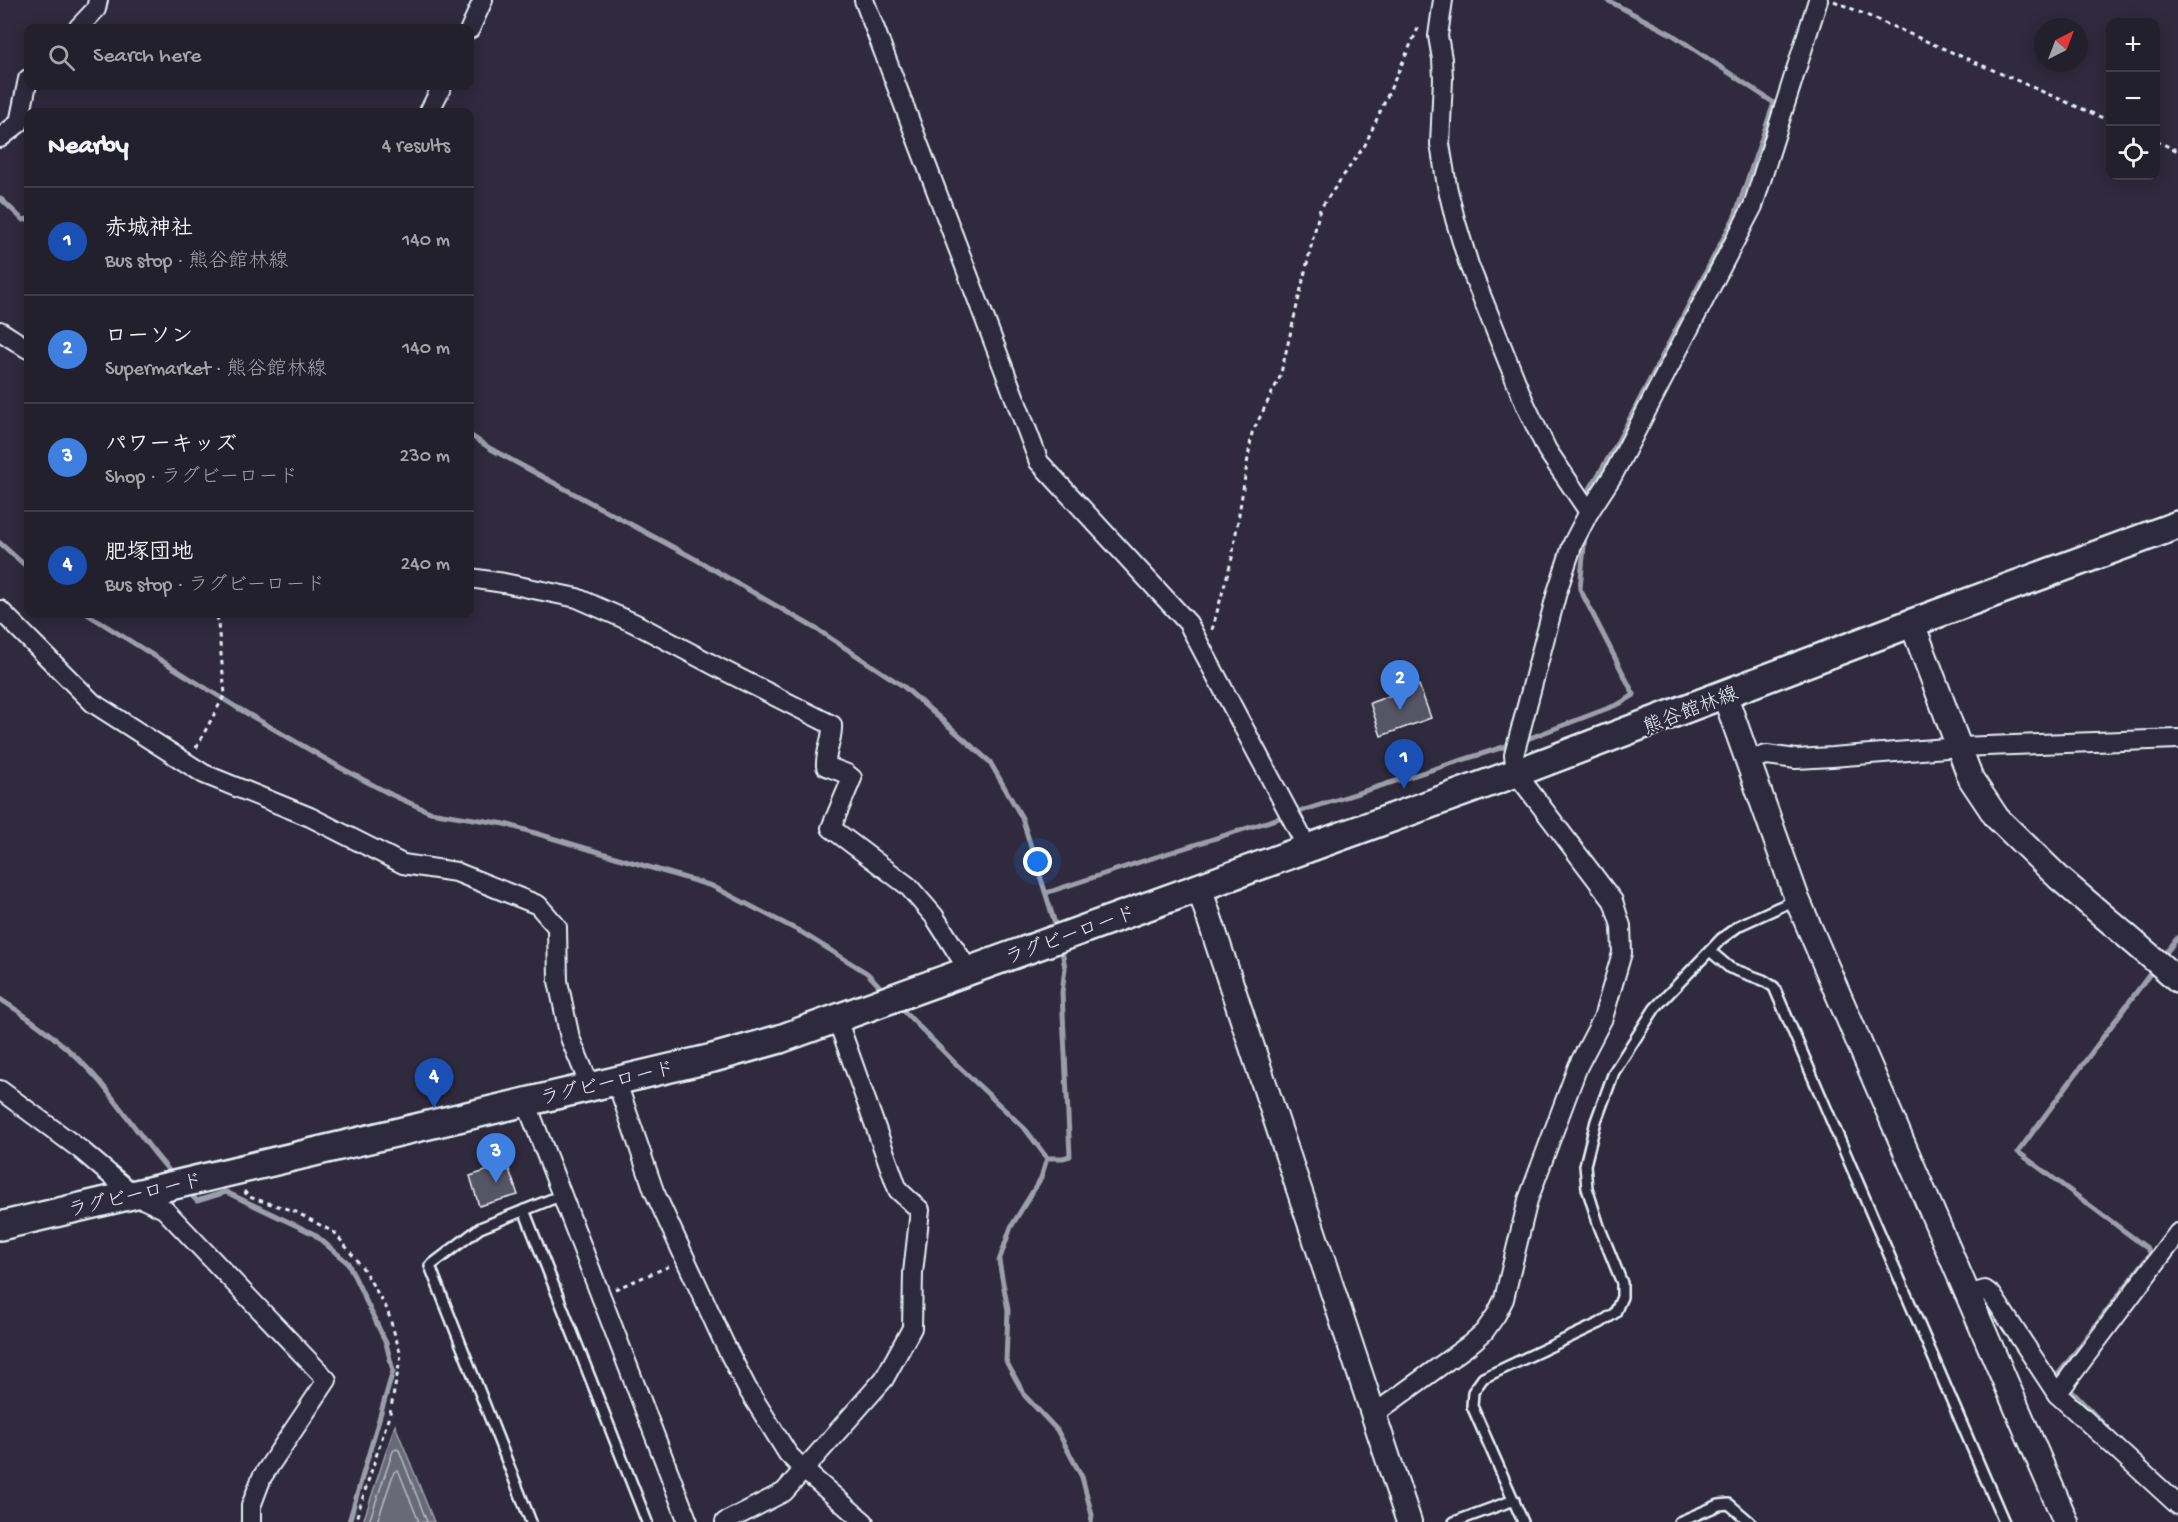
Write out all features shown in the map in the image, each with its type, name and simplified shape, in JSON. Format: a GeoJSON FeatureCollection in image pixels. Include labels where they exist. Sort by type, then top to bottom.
{"type":"FeatureCollection","features":[{"type":"Feature","properties":{"kind":"main road","name":"熊谷館林線"},"geometry":{"type":"LineString","coordinates":[[1199,887],[1301,837],[1516,773],[2178,525]]}},
{"type":"Feature","properties":{"kind":"main road","name":"ラグビーロード"},"geometry":{"type":"LineString","coordinates":[[0,1226],[713,1058],[837,1020],[1199,887]]}},
{"type":"Feature","properties":{"kind":"street"},"geometry":{"type":"LineString","coordinates":[[82,24],[96,9],[98,0]]}},
{"type":"Feature","properties":{"kind":"street"},"geometry":{"type":"LineString","coordinates":[[472,24],[483,0]]}},
{"type":"Feature","properties":{"kind":"street"},"geometry":{"type":"LineString","coordinates":[[864,0],[1039,462],[1188,623],[1301,837]]}},
{"type":"Feature","properties":{"kind":"street"},"geometry":{"type":"LineString","coordinates":[[1443,0],[1438,36],[1443,79],[1440,144],[1455,219],[1469,265],[1525,404],[1547,450],[1588,512]]}},
{"type":"Feature","properties":{"kind":"street"},"geometry":{"type":"LineString","coordinates":[[1374,1414],[1469,1345],[1484,1332],[1496,1315],[1509,1282],[1514,1252],[1528,1200],[1578,1066],[1603,1018],[1622,953],[1621,926],[1613,901],[1516,773],[1514,755],[1557,592],[1573,543],[1588,512],[1613,476],[1753,206],[1818,0]]}},
{"type":"Feature","properties":{"kind":"street"},"geometry":{"type":"LineString","coordinates":[[0,138],[19,123],[26,90]]}},
{"type":"Feature","properties":{"kind":"street"},"geometry":{"type":"LineString","coordinates":[[431,108],[440,90]]}},
{"type":"Feature","properties":{"kind":"street"},"geometry":{"type":"LineString","coordinates":[[0,332],[24,347]]}},
{"type":"Feature","properties":{"kind":"street"},"geometry":{"type":"LineString","coordinates":[[474,579],[577,598],[634,623],[832,725],[825,756],[826,766],[852,778],[831,828],[908,886],[934,916],[969,971]]}},
{"type":"Feature","properties":{"kind":"street"},"geometry":{"type":"LineString","coordinates":[[0,610],[93,703],[204,774],[310,817],[402,864],[456,872],[538,905],[557,927],[558,981],[570,1038],[590,1086]]}},
{"type":"Feature","properties":{"kind":"street"},"geometry":{"type":"LineString","coordinates":[[1912,623],[1971,779],[1997,818],[2059,878],[2178,981]]}},
{"type":"Feature","properties":{"kind":"street"},"geometry":{"type":"LineString","coordinates":[[1725,696],[1797,899],[2066,1522]]}},
{"type":"Feature","properties":{"kind":"street"},"geometry":{"type":"LineString","coordinates":[[1747,760],[1767,755],[1796,759],[1959,747],[2178,739]]}},
{"type":"Feature","properties":{"kind":"street"},"geometry":{"type":"LineString","coordinates":[[1199,887],[1409,1522]]}},
{"type":"Feature","properties":{"kind":"street"},"geometry":{"type":"LineString","coordinates":[[725,1522],[784,1492],[884,1379],[912,1328],[913,1273],[920,1210],[898,1190],[837,1020]]}},
{"type":"Feature","properties":{"kind":"street"},"geometry":{"type":"LineString","coordinates":[[616,1080],[654,1191],[747,1388],[788,1454],[864,1522]]}},
{"type":"Feature","properties":{"kind":"street"},"geometry":{"type":"LineString","coordinates":[[0,1090],[81,1150],[134,1195],[164,1209],[327,1380],[262,1477],[251,1506],[251,1522]]}},
{"type":"Feature","properties":{"kind":"street"},"geometry":{"type":"LineString","coordinates":[[526,1101],[688,1522]]}},
{"type":"Feature","properties":{"kind":"street"},"geometry":{"type":"LineString","coordinates":[[2057,1394],[2178,1233]]}},
{"type":"Feature","properties":{"kind":"street"},"geometry":{"type":"LineString","coordinates":[[1968,1294],[1985,1290],[1992,1295],[2057,1394],[2178,1504]]}},
{"type":"Feature","properties":{"kind":"lane"},"geometry":{"type":"LineString","coordinates":[[1523,1522],[1472,1406],[1473,1392],[1483,1377],[1600,1323],[1615,1313],[1622,1297],[1622,1283],[1599,1226],[1587,1188],[1585,1165],[1596,1121],[1614,1072],[1655,1008],[1710,951],[1740,925],[1797,899]]}},
{"type":"Feature","properties":{"kind":"lane"},"geometry":{"type":"LineString","coordinates":[[1710,951],[1730,968],[1763,980],[1774,987],[2004,1522]]}},
{"type":"Feature","properties":{"kind":"lane"},"geometry":{"type":"LineString","coordinates":[[531,1522],[430,1266],[480,1228],[562,1195]]}},
{"type":"Feature","properties":{"kind":"lane"},"geometry":{"type":"LineString","coordinates":[[524,1210],[647,1522]]}},
{"type":"Feature","properties":{"kind":"lane"},"geometry":{"type":"LineString","coordinates":[[1454,1522],[1514,1500]]}},
{"type":"Feature","properties":{"kind":"lane"},"geometry":{"type":"LineString","coordinates":[[1679,1522],[1719,1505],[1729,1504],[1750,1522]]}},
{"type":"Feature","properties":{"kind":"path"},"geometry":{"type":"LineString","coordinates":[[1832,0],[2106,119]]}},
{"type":"Feature","properties":{"kind":"path"},"geometry":{"type":"LineString","coordinates":[[1205,656],[1232,558],[1252,433],[1280,377],[1320,209],[1365,145],[1422,21]]}},
{"type":"Feature","properties":{"kind":"path"},"geometry":{"type":"LineString","coordinates":[[2160,143],[2178,151]]}},
{"type":"Feature","properties":{"kind":"path"},"geometry":{"type":"LineString","coordinates":[[186,764],[225,694],[217,618]]}},
{"type":"Feature","properties":{"kind":"path"},"geometry":{"type":"LineString","coordinates":[[227,1173],[249,1197],[294,1211],[335,1233],[362,1267],[387,1309],[401,1355],[390,1413],[355,1522]]}},
{"type":"Feature","properties":{"kind":"path"},"geometry":{"type":"LineString","coordinates":[[601,1295],[686,1260]]}},
{"type":"Feature","properties":{"kind":"water"},"geometry":{"type":"Polygon","coordinates":[[[395,1425],[434,1522],[363,1522],[395,1425]]]}},
{"type":"Feature","properties":{"kind":"building"},"geometry":{"type":"Polygon","coordinates":[[[1419,685],[1431,718],[1381,736],[1370,703],[1419,685]]]}},
{"type":"Feature","properties":{"kind":"building"},"geometry":{"type":"Polygon","coordinates":[[[507,1164],[518,1195],[479,1206],[470,1176],[507,1164]]]}},
{"type":"Feature","properties":{"kind":"waterway"},"geometry":{"type":"LineString","coordinates":[[1588,499],[1588,492],[1615,447],[1735,216],[1774,103],[1673,35],[1607,0]]}},
{"type":"Feature","properties":{"kind":"waterway"},"geometry":{"type":"LineString","coordinates":[[0,198],[24,220]]}},
{"type":"Feature","properties":{"kind":"waterway"},"geometry":{"type":"LineString","coordinates":[[474,438],[697,560],[818,630],[903,686],[990,762],[1022,818],[1057,930]]}},
{"type":"Feature","properties":{"kind":"waterway"},"geometry":{"type":"LineString","coordinates":[[1522,741],[1619,704],[1634,695],[1580,589],[1585,535]]}},
{"type":"Feature","properties":{"kind":"waterway"},"geometry":{"type":"LineString","coordinates":[[0,543],[24,564]]}},
{"type":"Feature","properties":{"kind":"waterway"},"geometry":{"type":"LineString","coordinates":[[93,618],[236,707],[392,795],[430,812],[505,824],[712,886],[801,932],[867,973],[885,992]]}},
{"type":"Feature","properties":{"kind":"waterway"},"geometry":{"type":"LineString","coordinates":[[1046,893],[1513,744]]}},
{"type":"Feature","properties":{"kind":"waterway"},"geometry":{"type":"LineString","coordinates":[[2163,957],[2178,937]]}},
{"type":"Feature","properties":{"kind":"waterway"},"geometry":{"type":"LineString","coordinates":[[1047,1158],[1070,1156],[1062,993],[1065,968],[1061,945]]}},
{"type":"Feature","properties":{"kind":"waterway"},"geometry":{"type":"LineString","coordinates":[[2115,1436],[2057,1376],[2151,1253],[2018,1152],[2155,967]]}},
{"type":"Feature","properties":{"kind":"waterway"},"geometry":{"type":"LineString","coordinates":[[0,999],[27,1017],[78,1058],[110,1094],[174,1176]]}},
{"type":"Feature","properties":{"kind":"waterway"},"geometry":{"type":"LineString","coordinates":[[898,1005],[1026,1130],[1047,1158]]}},
{"type":"Feature","properties":{"kind":"waterway"},"geometry":{"type":"LineString","coordinates":[[1047,1158],[1041,1178],[1011,1227],[999,1261],[1008,1310],[1006,1361],[1025,1396],[1057,1430],[1082,1477],[1092,1515],[1091,1522]]}},
{"type":"Feature","properties":{"kind":"waterway"},"geometry":{"type":"LineString","coordinates":[[187,1190],[197,1201],[226,1192],[314,1234],[348,1263],[386,1343],[393,1371],[349,1522]]}},
{"type":"Feature","properties":{"kind":"place","name":"ローソン"},"geometry":{"type":"Point","coordinates":[1400,710]}},
{"type":"Feature","properties":{"kind":"place","name":"赤城神社"},"geometry":{"type":"Point","coordinates":[1404,789]}},
{"type":"Feature","properties":{"kind":"place","name":"肥塚団地"},"geometry":{"type":"Point","coordinates":[434,1108]}},
{"type":"Feature","properties":{"kind":"place","name":"パワーキッズ"},"geometry":{"type":"Point","coordinates":[496,1183]}}]}
